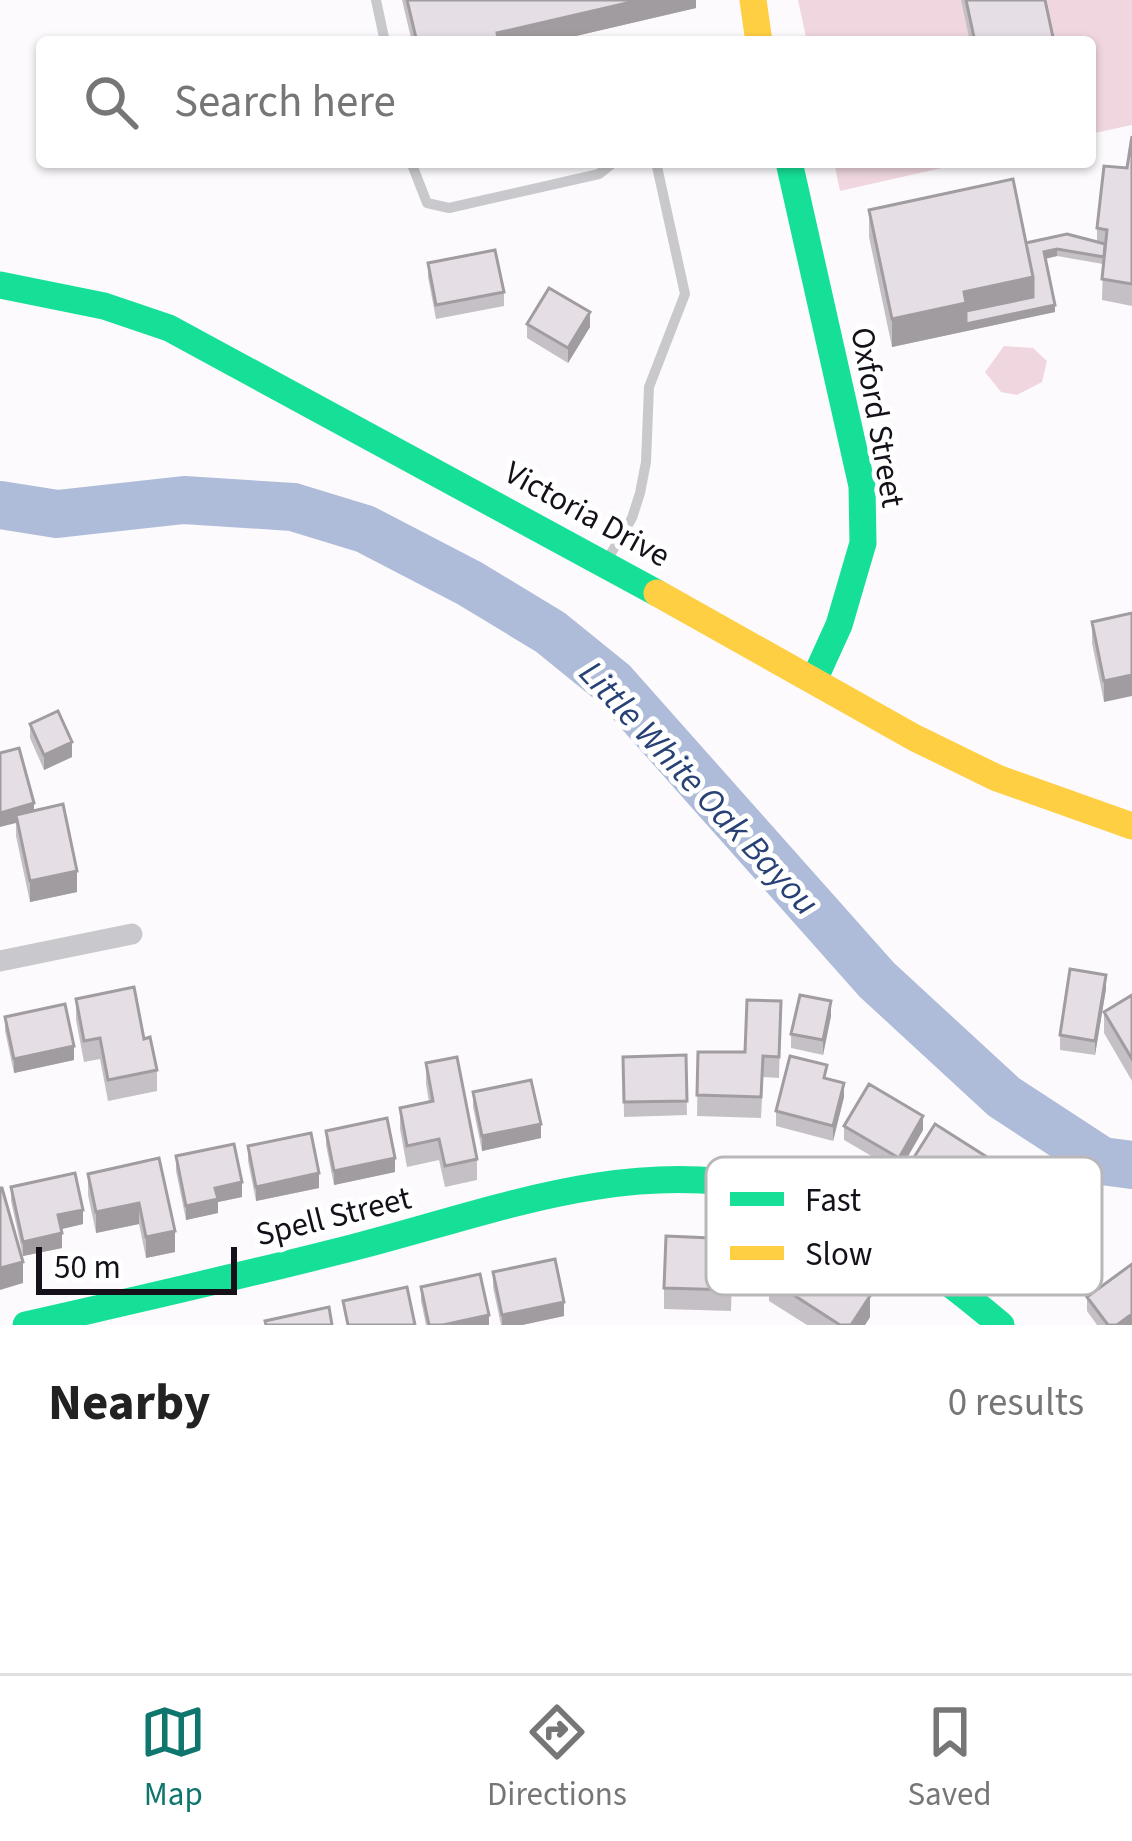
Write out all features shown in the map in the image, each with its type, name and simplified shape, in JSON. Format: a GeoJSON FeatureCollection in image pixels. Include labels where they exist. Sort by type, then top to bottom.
{"type":"FeatureCollection","features":[{"type":"Feature","properties":{"kind":"street"},"geometry":{"type":"LineString","coordinates":[[753,0],[758,36]]}},
{"type":"Feature","properties":{"kind":"street","name":"Oxford Street"},"geometry":{"type":"LineString","coordinates":[[790,168],[862,485],[863,543],[839,626],[814,680]]}},
{"type":"Feature","properties":{"kind":"street","name":"Victoria Drive"},"geometry":{"type":"LineString","coordinates":[[0,285],[104,306],[169,328],[232,358],[915,738],[997,778],[1132,826]]}},
{"type":"Feature","properties":{"kind":"street"},"geometry":{"type":"LineString","coordinates":[[0,961],[132,934]]}},
{"type":"Feature","properties":{"kind":"street","name":"Spell Street"},"geometry":{"type":"LineString","coordinates":[[26,1325],[601,1187],[706,1179]]}},
{"type":"Feature","properties":{"kind":"street","name":"Spell Street"},"geometry":{"type":"LineString","coordinates":[[965,1295],[1001,1325]]}},
{"type":"Feature","properties":{"kind":"lane"},"geometry":{"type":"LineString","coordinates":[[376,0],[384,36]]}},
{"type":"Feature","properties":{"kind":"lane"},"geometry":{"type":"LineString","coordinates":[[414,168],[428,202],[449,208],[599,174],[606,168]]}},
{"type":"Feature","properties":{"kind":"lane"},"geometry":{"type":"LineString","coordinates":[[605,563],[632,518],[640,493],[649,388],[685,294],[657,168]]}},
{"type":"Feature","properties":{"kind":"shaded area"},"geometry":{"type":"Polygon","coordinates":[[[798,0],[1132,0],[1132,125],[1096,133],[1096,36],[806,36],[798,0]]]}},
{"type":"Feature","properties":{"kind":"shaded area"},"geometry":{"type":"Polygon","coordinates":[[[835,168],[942,168],[840,191],[835,168]]]}},
{"type":"Feature","properties":{"kind":"shaded area"},"geometry":{"type":"Polygon","coordinates":[[[1004,346],[1033,348],[1047,361],[1042,382],[1017,395],[1001,392],[985,372],[1004,346]]]}},
{"type":"Feature","properties":{"kind":"building"},"geometry":{"type":"Polygon","coordinates":[[[407,0],[640,0],[498,36],[416,36],[407,0]]]}},
{"type":"Feature","properties":{"kind":"building"},"geometry":{"type":"Polygon","coordinates":[[[966,0],[1045,0],[1053,36],[974,36],[966,0]]]}},
{"type":"Feature","properties":{"kind":"building"},"geometry":{"type":"Polygon","coordinates":[[[1132,136],[1132,284],[1102,279],[1107,230],[1097,228],[1104,166],[1127,168],[1132,136]]]}},
{"type":"Feature","properties":{"kind":"building"},"geometry":{"type":"Polygon","coordinates":[[[1013,179],[1033,277],[964,292],[966,303],[892,319],[869,210],[1013,179]]]}},
{"type":"Feature","properties":{"kind":"building"},"geometry":{"type":"Polygon","coordinates":[[[1067,234],[1105,244],[1104,257],[1057,249],[1044,252],[1055,305],[966,324],[966,311],[1033,297],[1026,243],[1067,234]]]}},
{"type":"Feature","properties":{"kind":"building"},"geometry":{"type":"Polygon","coordinates":[[[495,250],[504,292],[436,305],[428,263],[495,250]]]}},
{"type":"Feature","properties":{"kind":"building"},"geometry":{"type":"Polygon","coordinates":[[[549,288],[590,312],[568,348],[527,324],[549,288]]]}},
{"type":"Feature","properties":{"kind":"building"},"geometry":{"type":"Polygon","coordinates":[[[1132,613],[1132,675],[1104,681],[1092,622],[1132,613]]]}},
{"type":"Feature","properties":{"kind":"building"},"geometry":{"type":"Polygon","coordinates":[[[58,711],[72,742],[44,755],[30,724],[58,711]]]}},
{"type":"Feature","properties":{"kind":"building"},"geometry":{"type":"Polygon","coordinates":[[[19,748],[34,803],[0,813],[0,753],[19,748]]]}},
{"type":"Feature","properties":{"kind":"building"},"geometry":{"type":"Polygon","coordinates":[[[63,804],[77,871],[30,881],[16,815],[63,804]]]}},
{"type":"Feature","properties":{"kind":"building"},"geometry":{"type":"Polygon","coordinates":[[[1070,969],[1106,975],[1095,1041],[1060,1035],[1070,969]]]}},
{"type":"Feature","properties":{"kind":"building"},"geometry":{"type":"Polygon","coordinates":[[[134,987],[144,1039],[150,1037],[157,1070],[108,1080],[100,1038],[84,1041],[76,999],[134,987]]]}},
{"type":"Feature","properties":{"kind":"building"},"geometry":{"type":"Polygon","coordinates":[[[800,995],[831,1001],[823,1040],[791,1034],[800,995]]]}},
{"type":"Feature","properties":{"kind":"building"},"geometry":{"type":"Polygon","coordinates":[[[1132,995],[1132,1059],[1104,1012],[1132,995]]]}},
{"type":"Feature","properties":{"kind":"building"},"geometry":{"type":"Polygon","coordinates":[[[747,1000],[781,1001],[779,1057],[763,1056],[761,1097],[697,1095],[698,1052],[745,1052],[747,1000]]]}},
{"type":"Feature","properties":{"kind":"building"},"geometry":{"type":"Polygon","coordinates":[[[65,1004],[74,1046],[14,1059],[5,1017],[65,1004]]]}},
{"type":"Feature","properties":{"kind":"building"},"geometry":{"type":"Polygon","coordinates":[[[686,1055],[687,1101],[624,1102],[623,1057],[686,1055]]]}},
{"type":"Feature","properties":{"kind":"building"},"geometry":{"type":"Polygon","coordinates":[[[790,1056],[827,1065],[824,1078],[844,1083],[833,1126],[776,1111],[790,1056]]]}},
{"type":"Feature","properties":{"kind":"building"},"geometry":{"type":"Polygon","coordinates":[[[457,1057],[477,1159],[445,1166],[439,1139],[407,1146],[400,1108],[433,1101],[426,1063],[457,1057]]]}},
{"type":"Feature","properties":{"kind":"building"},"geometry":{"type":"Polygon","coordinates":[[[531,1080],[541,1124],[482,1136],[473,1092],[531,1080]]]}},
{"type":"Feature","properties":{"kind":"building"},"geometry":{"type":"Polygon","coordinates":[[[869,1084],[923,1116],[900,1157],[844,1126],[869,1084]]]}},
{"type":"Feature","properties":{"kind":"building"},"geometry":{"type":"Polygon","coordinates":[[[387,1118],[395,1158],[334,1171],[326,1131],[387,1118]]]}},
{"type":"Feature","properties":{"kind":"building"},"geometry":{"type":"Polygon","coordinates":[[[935,1124],[987,1157],[914,1157],[935,1124]]]}},
{"type":"Feature","properties":{"kind":"building"},"geometry":{"type":"Polygon","coordinates":[[[311,1133],[319,1173],[256,1187],[248,1146],[311,1133]]]}},
{"type":"Feature","properties":{"kind":"building"},"geometry":{"type":"Polygon","coordinates":[[[234,1144],[242,1182],[215,1188],[218,1199],[186,1206],[176,1156],[234,1144]]]}},
{"type":"Feature","properties":{"kind":"building"},"geometry":{"type":"Polygon","coordinates":[[[159,1158],[175,1231],[146,1237],[139,1203],[96,1212],[88,1174],[159,1158]]]}},
{"type":"Feature","properties":{"kind":"building"},"geometry":{"type":"Polygon","coordinates":[[[75,1173],[83,1210],[58,1215],[62,1233],[23,1242],[11,1187],[75,1173]]]}},
{"type":"Feature","properties":{"kind":"building"},"geometry":{"type":"Polygon","coordinates":[[[0,1188],[23,1262],[0,1268],[0,1188]]]}},
{"type":"Feature","properties":{"kind":"building"},"geometry":{"type":"Polygon","coordinates":[[[666,1236],[706,1238],[706,1289],[664,1288],[666,1236]]]}},
{"type":"Feature","properties":{"kind":"building"},"geometry":{"type":"Polygon","coordinates":[[[555,1259],[564,1302],[502,1315],[493,1272],[555,1259]]]}},
{"type":"Feature","properties":{"kind":"building"},"geometry":{"type":"Polygon","coordinates":[[[1132,1264],[1132,1314],[1117,1325],[1108,1325],[1087,1297],[1102,1295],[1102,1286],[1132,1264]]]}},
{"type":"Feature","properties":{"kind":"building"},"geometry":{"type":"Polygon","coordinates":[[[480,1274],[489,1315],[429,1325],[421,1287],[480,1274]]]}},
{"type":"Feature","properties":{"kind":"building"},"geometry":{"type":"Polygon","coordinates":[[[407,1287],[415,1325],[348,1325],[343,1301],[407,1287]]]}},
{"type":"Feature","properties":{"kind":"building"},"geometry":{"type":"Polygon","coordinates":[[[794,1295],[870,1296],[851,1325],[840,1325],[794,1295]]]}},
{"type":"Feature","properties":{"kind":"building"},"geometry":{"type":"Polygon","coordinates":[[[329,1307],[332,1325],[266,1325],[265,1321],[329,1307]]]}},
{"type":"Feature","properties":{"kind":"waterway","name":"Little White Oak Bayou"},"geometry":{"type":"LineString","coordinates":[[0,505],[57,514],[184,500],[293,507],[365,529],[469,583],[550,632],[613,683],[877,980],[1004,1097],[1096,1157]]}},
{"type":"Feature","properties":{"kind":"waterway","name":"Little White Oak Bayou"},"geometry":{"type":"LineString","coordinates":[[1102,1161],[1132,1165]]}},
{"type":"Feature","properties":{"kind":"traffic: fast"},"geometry":{"type":"LineString","coordinates":[[790,168],[862,486],[863,543],[839,625],[814,680]]}},
{"type":"Feature","properties":{"kind":"traffic: fast"},"geometry":{"type":"LineString","coordinates":[[0,285],[104,306],[169,328],[657,593]]}},
{"type":"Feature","properties":{"kind":"traffic: fast"},"geometry":{"type":"LineString","coordinates":[[26,1325],[558,1193],[610,1184],[706,1181]]}},
{"type":"Feature","properties":{"kind":"traffic: fast"},"geometry":{"type":"LineString","coordinates":[[964,1295],[1001,1325]]}},
{"type":"Feature","properties":{"kind":"traffic: slow"},"geometry":{"type":"LineString","coordinates":[[753,0],[758,36]]}},
{"type":"Feature","properties":{"kind":"traffic: slow"},"geometry":{"type":"LineString","coordinates":[[657,593],[915,738],[997,778],[1132,826]]}}]}
